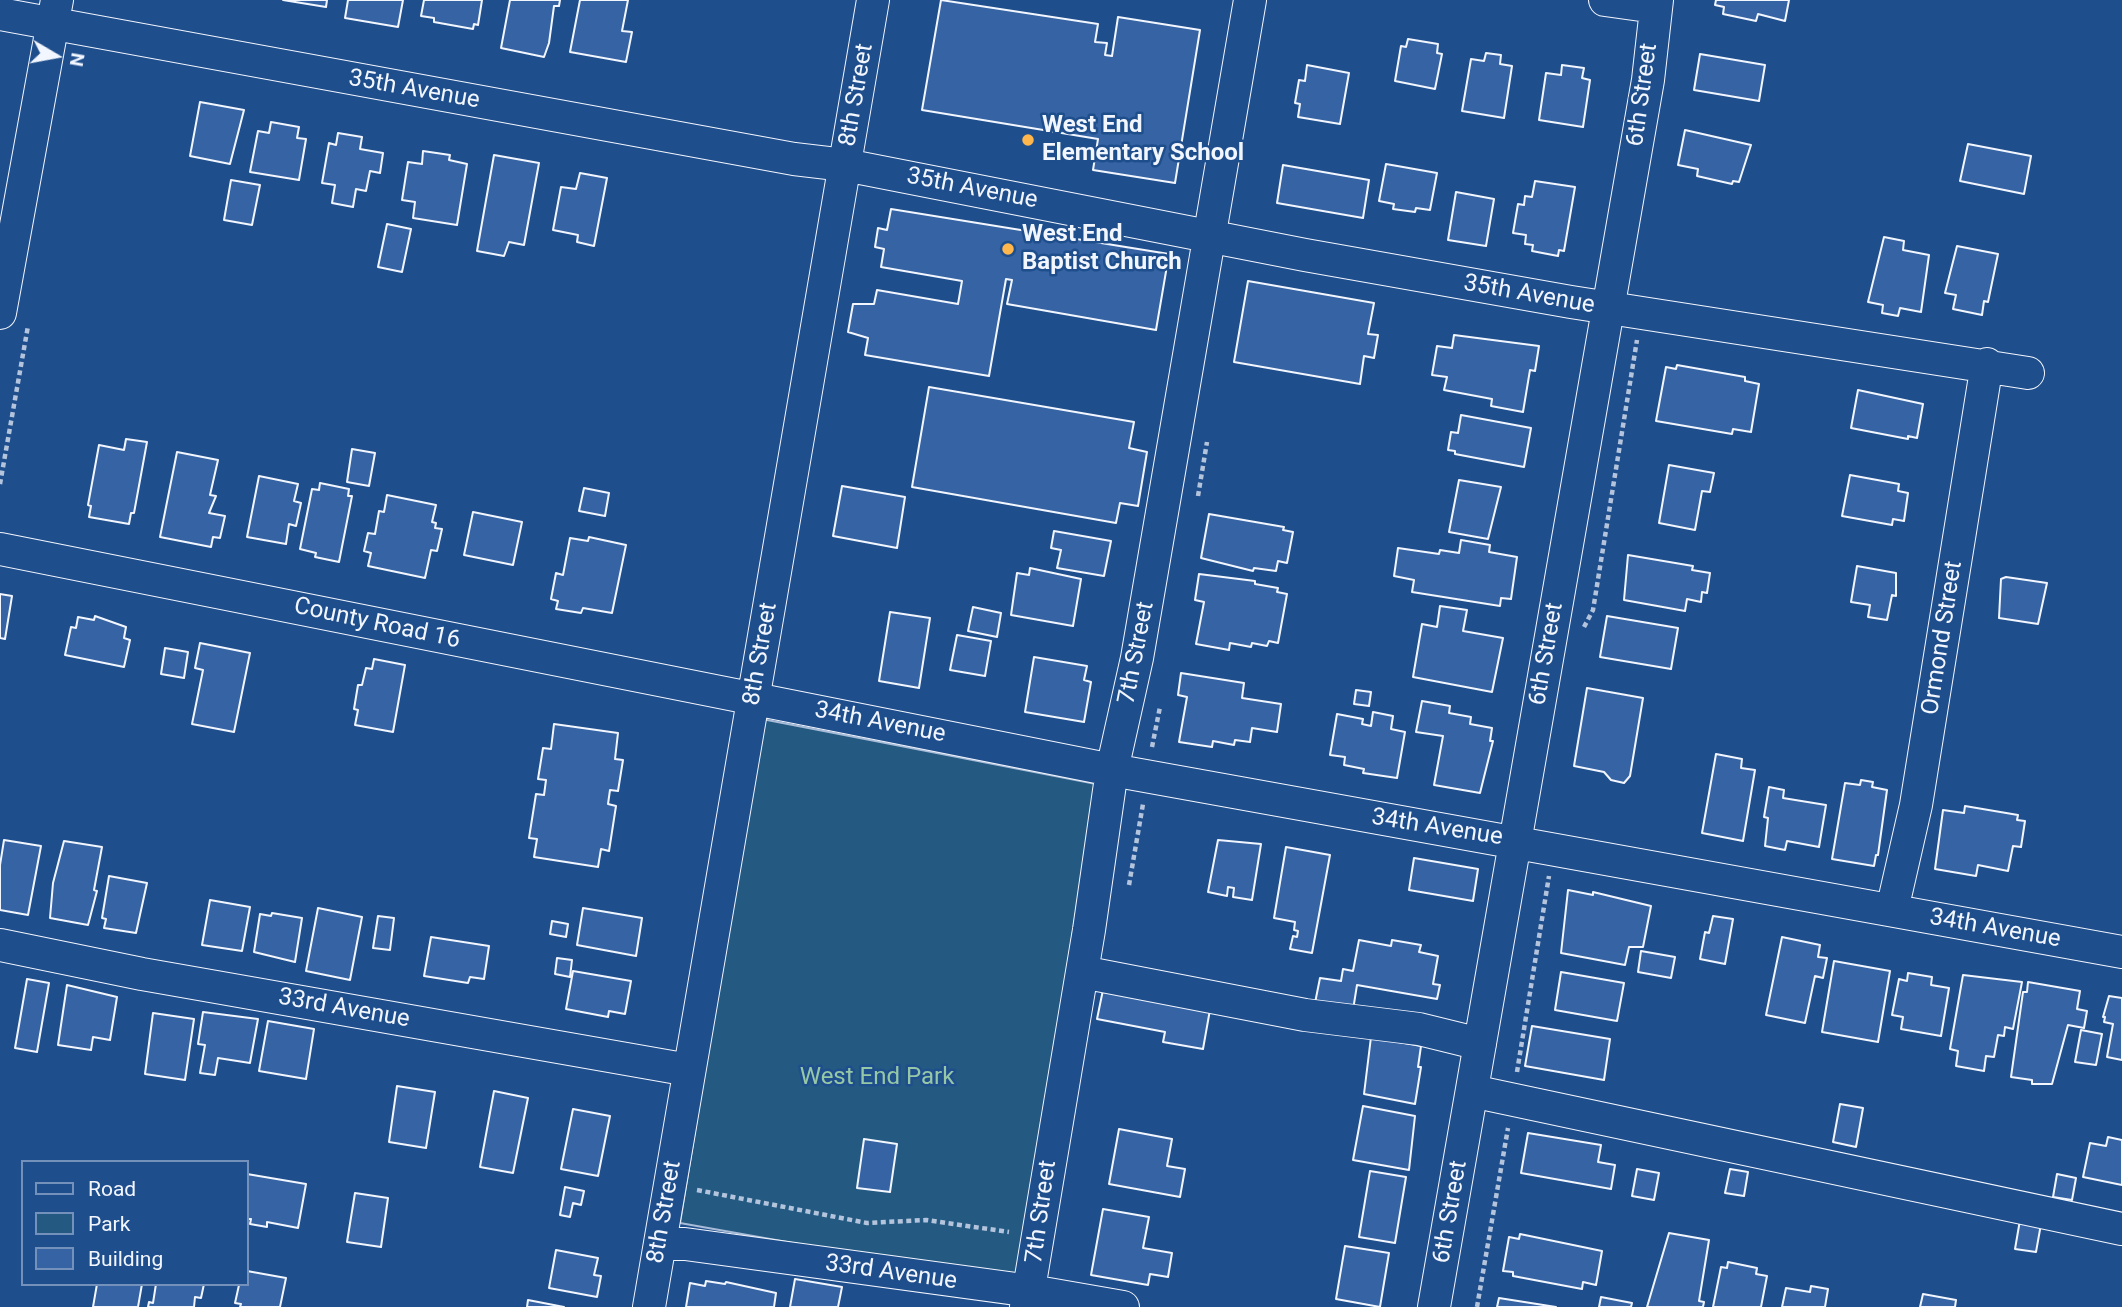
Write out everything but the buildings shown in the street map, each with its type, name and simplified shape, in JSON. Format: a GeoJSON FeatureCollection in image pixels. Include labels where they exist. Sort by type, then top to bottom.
{"type":"FeatureCollection","features":[{"type":"Feature","properties":{"kind":"street","name":"8th Street"},"geometry":{"type":"LineString","coordinates":[[649,1307],[873,0]]}},
{"type":"Feature","properties":{"kind":"street","name":"7th Street"},"geometry":{"type":"LineString","coordinates":[[1028,1299],[1041,1203],[1082,972],[1112,770],[1137,658],[1250,0]]}},
{"type":"Feature","properties":{"kind":"street"},"geometry":{"type":"LineString","coordinates":[[1605,0],[1656,4]]}},
{"type":"Feature","properties":{"kind":"street","name":"6th Street"},"geometry":{"type":"LineString","coordinates":[[1434,1307],[1648,80],[1656,4]]}},
{"type":"Feature","properties":{"kind":"street","name":"35th Avenue"},"geometry":{"type":"LineString","coordinates":[[0,14],[55,12],[769,155],[845,165],[1608,309],[2028,373]]}},
{"type":"Feature","properties":{"kind":"street"},"geometry":{"type":"LineString","coordinates":[[0,313],[55,12]]}},
{"type":"Feature","properties":{"kind":"street","name":"Ormond Street"},"geometry":{"type":"LineString","coordinates":[[1892,910],[1916,805],[1987,365]]}},
{"type":"Feature","properties":{"kind":"street","name":"County Road 16"},"geometry":{"type":"LineString","coordinates":[[0,549],[644,665],[753,698]]}},
{"type":"Feature","properties":{"kind":"street","name":"34th Avenue"},"geometry":{"type":"LineString","coordinates":[[753,698],[1112,770],[2122,952]]}},
{"type":"Feature","properties":{"kind":"street","name":"33rd Avenue"},"geometry":{"type":"LineString","coordinates":[[0,945],[142,974],[689,1070]]}},
{"type":"Feature","properties":{"kind":"street"},"geometry":{"type":"LineString","coordinates":[[1082,972],[1305,1015],[1419,1029],[1480,1044]]}},
{"type":"Feature","properties":{"kind":"street"},"geometry":{"type":"LineString","coordinates":[[1472,1091],[2122,1229]]}},
{"type":"Feature","properties":{"kind":"street","name":"33rd Avenue"},"geometry":{"type":"LineString","coordinates":[[660,1244],[685,1244],[1028,1299],[1123,1307]]}},
{"type":"Feature","properties":{"kind":"path"},"geometry":{"type":"LineString","coordinates":[[1581,633],[1593,610],[1641,314]]}},
{"type":"Feature","properties":{"kind":"path"},"geometry":{"type":"LineString","coordinates":[[1477,1307],[1549,880],[1550,847]]}},
{"type":"Feature","properties":{"kind":"path"},"geometry":{"type":"LineString","coordinates":[[688,1189],[867,1223],[926,1220],[1017,1234]]}},
{"type":"Feature","properties":{"kind":"green space","name":"West End Park"},"geometry":{"type":"Polygon","coordinates":[[[762,719],[1096,784],[1018,1283],[680,1223],[762,719]]]}},
{"type":"Feature","properties":{"kind":"place","name":"West End Elementary School"},"geometry":{"type":"Point","coordinates":[1028,140]}},
{"type":"Feature","properties":{"kind":"place","name":"West End Baptist Church"},"geometry":{"type":"Point","coordinates":[1008,249]}}]}
